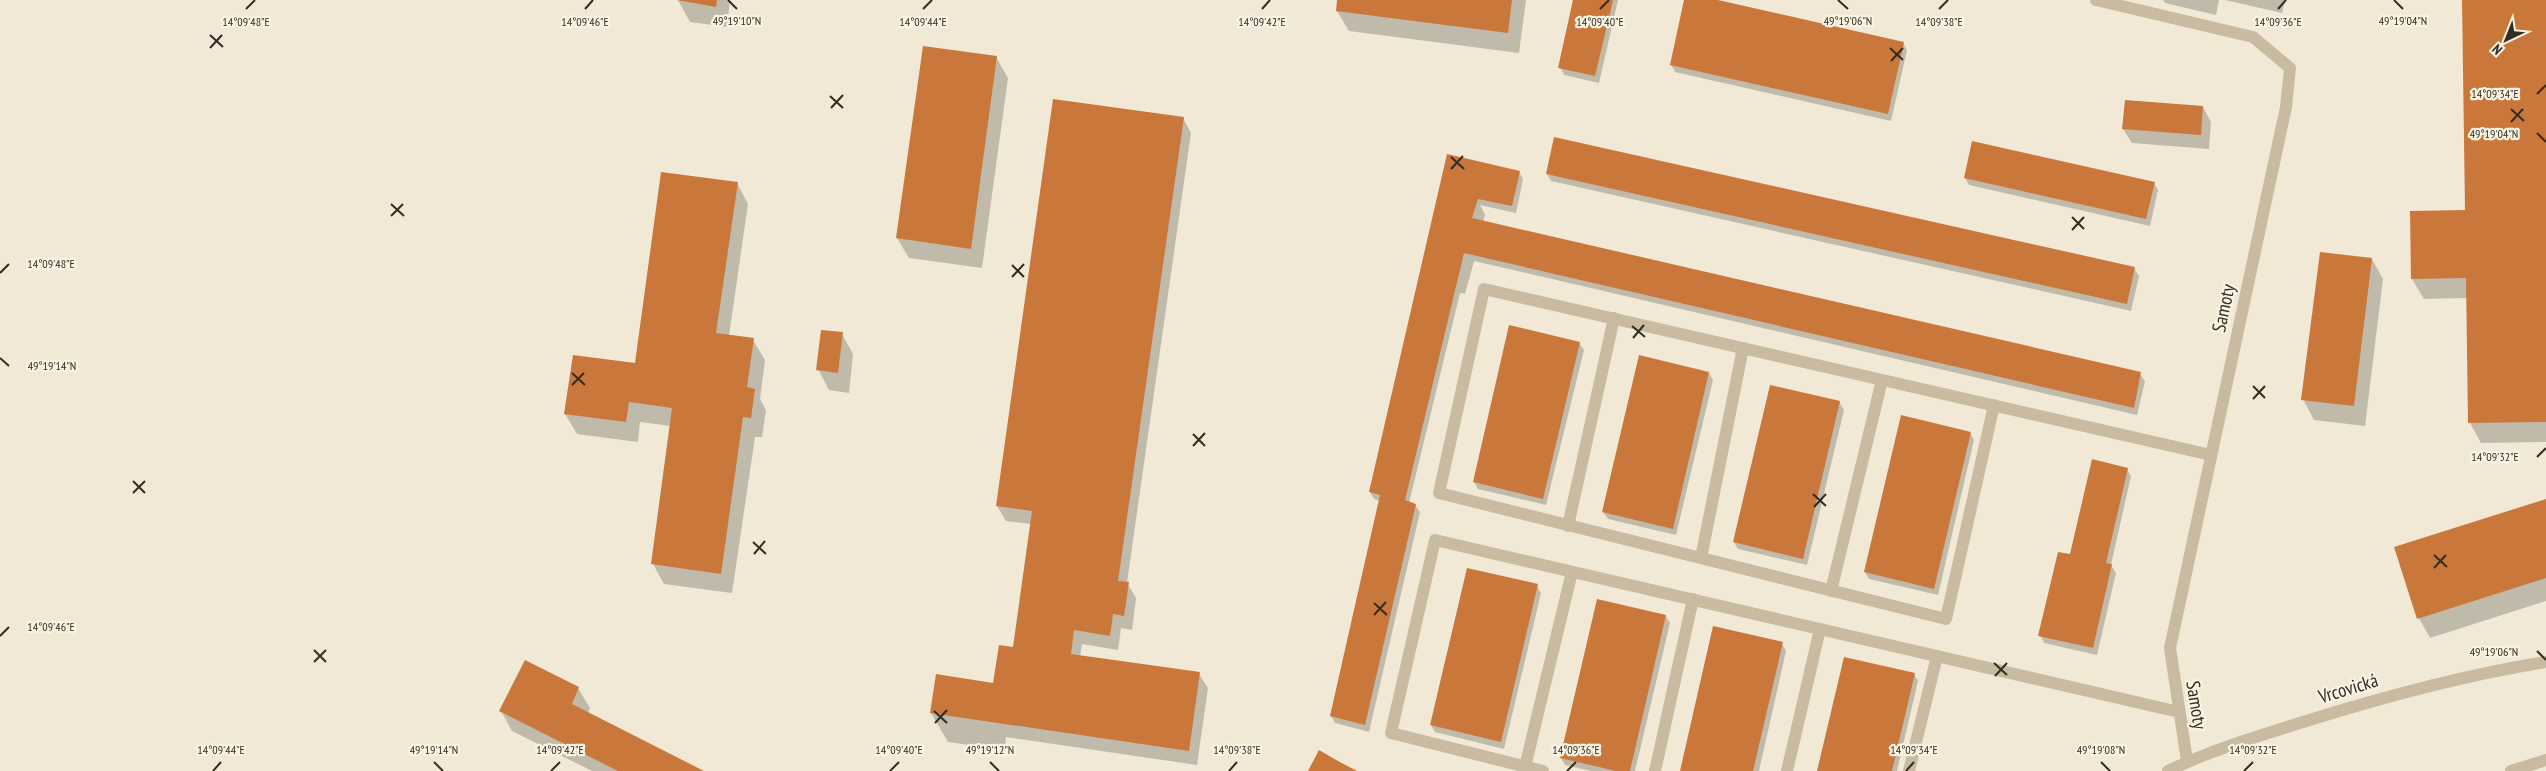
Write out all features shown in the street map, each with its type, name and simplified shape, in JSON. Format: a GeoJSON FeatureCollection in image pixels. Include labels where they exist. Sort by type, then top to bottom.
{"type":"FeatureCollection","features":[{"type":"Feature","properties":{"kind":"street","name":"Samoty"},"geometry":{"type":"LineString","coordinates":[[2096,0],[2253,37],[2290,68],[2286,107],[2170,648],[2188,762]]}},
{"type":"Feature","properties":{"kind":"street"},"geometry":{"type":"LineString","coordinates":[[1994,405],[1946,619],[1439,493],[1484,289],[1614,318],[1882,380],[1994,405],[2211,455]]}},
{"type":"Feature","properties":{"kind":"street"},"geometry":{"type":"LineString","coordinates":[[1568,526],[1614,318]]}},
{"type":"Feature","properties":{"kind":"street"},"geometry":{"type":"LineString","coordinates":[[1701,558],[1743,348]]}},
{"type":"Feature","properties":{"kind":"street"},"geometry":{"type":"LineString","coordinates":[[1831,591],[1882,380]]}},
{"type":"Feature","properties":{"kind":"street"},"geometry":{"type":"LineString","coordinates":[[1543,771],[1392,733],[1436,540],[2179,712]]}},
{"type":"Feature","properties":{"kind":"street"},"geometry":{"type":"LineString","coordinates":[[1525,767],[1572,572]]}},
{"type":"Feature","properties":{"kind":"street"},"geometry":{"type":"LineString","coordinates":[[1655,771],[1693,599]]}},
{"type":"Feature","properties":{"kind":"street"},"geometry":{"type":"LineString","coordinates":[[1787,771],[1820,629]]}},
{"type":"Feature","properties":{"kind":"street"},"geometry":{"type":"LineString","coordinates":[[1909,771],[1937,656]]}},
{"type":"Feature","properties":{"kind":"street","name":"Vrcovická"},"geometry":{"type":"LineString","coordinates":[[2168,771],[2277,730],[2393,694],[2546,662]]}},
{"type":"Feature","properties":{"kind":"street"},"geometry":{"type":"LineString","coordinates":[[2510,771],[2546,760]]}},
{"type":"Feature","properties":{"kind":"building"},"geometry":{"type":"Polygon","coordinates":[[[677,0],[717,0],[716,7],[677,0]]]}},
{"type":"Feature","properties":{"kind":"building"},"geometry":{"type":"Polygon","coordinates":[[[1337,0],[1512,0],[1508,33],[1336,11],[1337,0]]]}},
{"type":"Feature","properties":{"kind":"building"},"geometry":{"type":"Polygon","coordinates":[[[1573,0],[1613,0],[1595,76],[1558,68],[1573,0]]]}},
{"type":"Feature","properties":{"kind":"building"},"geometry":{"type":"Polygon","coordinates":[[[1684,0],[1718,0],[1904,42],[1888,114],[1670,65],[1684,0]]]}},
{"type":"Feature","properties":{"kind":"building"},"geometry":{"type":"Polygon","coordinates":[[[2462,0],[2546,0],[2546,422],[2468,423],[2466,278],[2411,279],[2410,211],[2465,210],[2462,0]]]}},
{"type":"Feature","properties":{"kind":"building"},"geometry":{"type":"Polygon","coordinates":[[[923,46],[997,56],[971,249],[896,238],[923,46]]]}},
{"type":"Feature","properties":{"kind":"building"},"geometry":{"type":"Polygon","coordinates":[[[1053,99],[1184,117],[1118,581],[1129,582],[1124,616],[1113,614],[1110,636],[1074,630],[1071,654],[1200,672],[1189,751],[930,713],[936,674],[993,683],[999,645],[1013,647],[1032,511],[996,506],[1053,99]]]}},
{"type":"Feature","properties":{"kind":"building"},"geometry":{"type":"Polygon","coordinates":[[[2125,100],[2203,106],[2201,135],[2122,129],[2125,100]]]}},
{"type":"Feature","properties":{"kind":"building"},"geometry":{"type":"Polygon","coordinates":[[[1554,137],[2135,267],[2127,304],[1546,174],[1554,137]]]}},
{"type":"Feature","properties":{"kind":"building"},"geometry":{"type":"Polygon","coordinates":[[[1972,141],[2155,182],[2146,219],[1964,178],[1972,141]]]}},
{"type":"Feature","properties":{"kind":"building"},"geometry":{"type":"Polygon","coordinates":[[[1447,154],[1520,171],[1512,206],[1478,199],[1472,218],[2141,372],[2134,408],[1464,253],[1405,500],[1416,504],[1365,725],[1330,716],[1380,495],[1369,492],[1447,154]]]}},
{"type":"Feature","properties":{"kind":"building"},"geometry":{"type":"Polygon","coordinates":[[[661,172],[738,182],[716,333],[754,338],[747,387],[755,389],[751,418],[743,417],[721,574],[651,564],[672,408],[629,402],[626,422],[564,414],[573,355],[635,363],[661,172]]]}},
{"type":"Feature","properties":{"kind":"building"},"geometry":{"type":"Polygon","coordinates":[[[2320,252],[2372,258],[2354,406],[2301,400],[2320,252]]]}},
{"type":"Feature","properties":{"kind":"building"},"geometry":{"type":"Polygon","coordinates":[[[1509,325],[1580,342],[1543,499],[1473,482],[1509,325]]]}},
{"type":"Feature","properties":{"kind":"building"},"geometry":{"type":"Polygon","coordinates":[[[821,330],[843,332],[838,373],[816,370],[821,330]]]}},
{"type":"Feature","properties":{"kind":"building"},"geometry":{"type":"Polygon","coordinates":[[[1639,355],[1709,372],[1673,529],[1602,512],[1639,355]]]}},
{"type":"Feature","properties":{"kind":"building"},"geometry":{"type":"Polygon","coordinates":[[[1770,385],[1840,401],[1803,559],[1733,542],[1770,385]]]}},
{"type":"Feature","properties":{"kind":"building"},"geometry":{"type":"Polygon","coordinates":[[[1901,415],[1971,432],[1934,589],[1864,572],[1901,415]]]}},
{"type":"Feature","properties":{"kind":"building"},"geometry":{"type":"Polygon","coordinates":[[[2092,459],[2128,468],[2106,563],[2112,564],[2093,648],[2038,636],[2058,552],[2070,554],[2092,459]]]}},
{"type":"Feature","properties":{"kind":"building"},"geometry":{"type":"Polygon","coordinates":[[[2546,499],[2546,578],[2417,619],[2394,547],[2546,499]]]}},
{"type":"Feature","properties":{"kind":"building"},"geometry":{"type":"Polygon","coordinates":[[[1467,568],[1538,584],[1501,742],[1430,725],[1467,568]]]}},
{"type":"Feature","properties":{"kind":"building"},"geometry":{"type":"Polygon","coordinates":[[[1597,599],[1666,615],[1630,771],[1616,771],[1560,758],[1597,599]]]}},
{"type":"Feature","properties":{"kind":"building"},"geometry":{"type":"Polygon","coordinates":[[[1713,626],[1783,642],[1753,771],[1680,771],[1713,626]]]}},
{"type":"Feature","properties":{"kind":"building"},"geometry":{"type":"Polygon","coordinates":[[[1844,657],[1915,673],[1892,771],[1817,771],[1844,657]]]}},
{"type":"Feature","properties":{"kind":"building"},"geometry":{"type":"Polygon","coordinates":[[[525,660],[579,687],[572,704],[704,771],[618,771],[499,711],[525,660]]]}},
{"type":"Feature","properties":{"kind":"building"},"geometry":{"type":"Polygon","coordinates":[[[1319,750],[1338,761],[1357,771],[1308,771],[1319,750]]]}}]}
